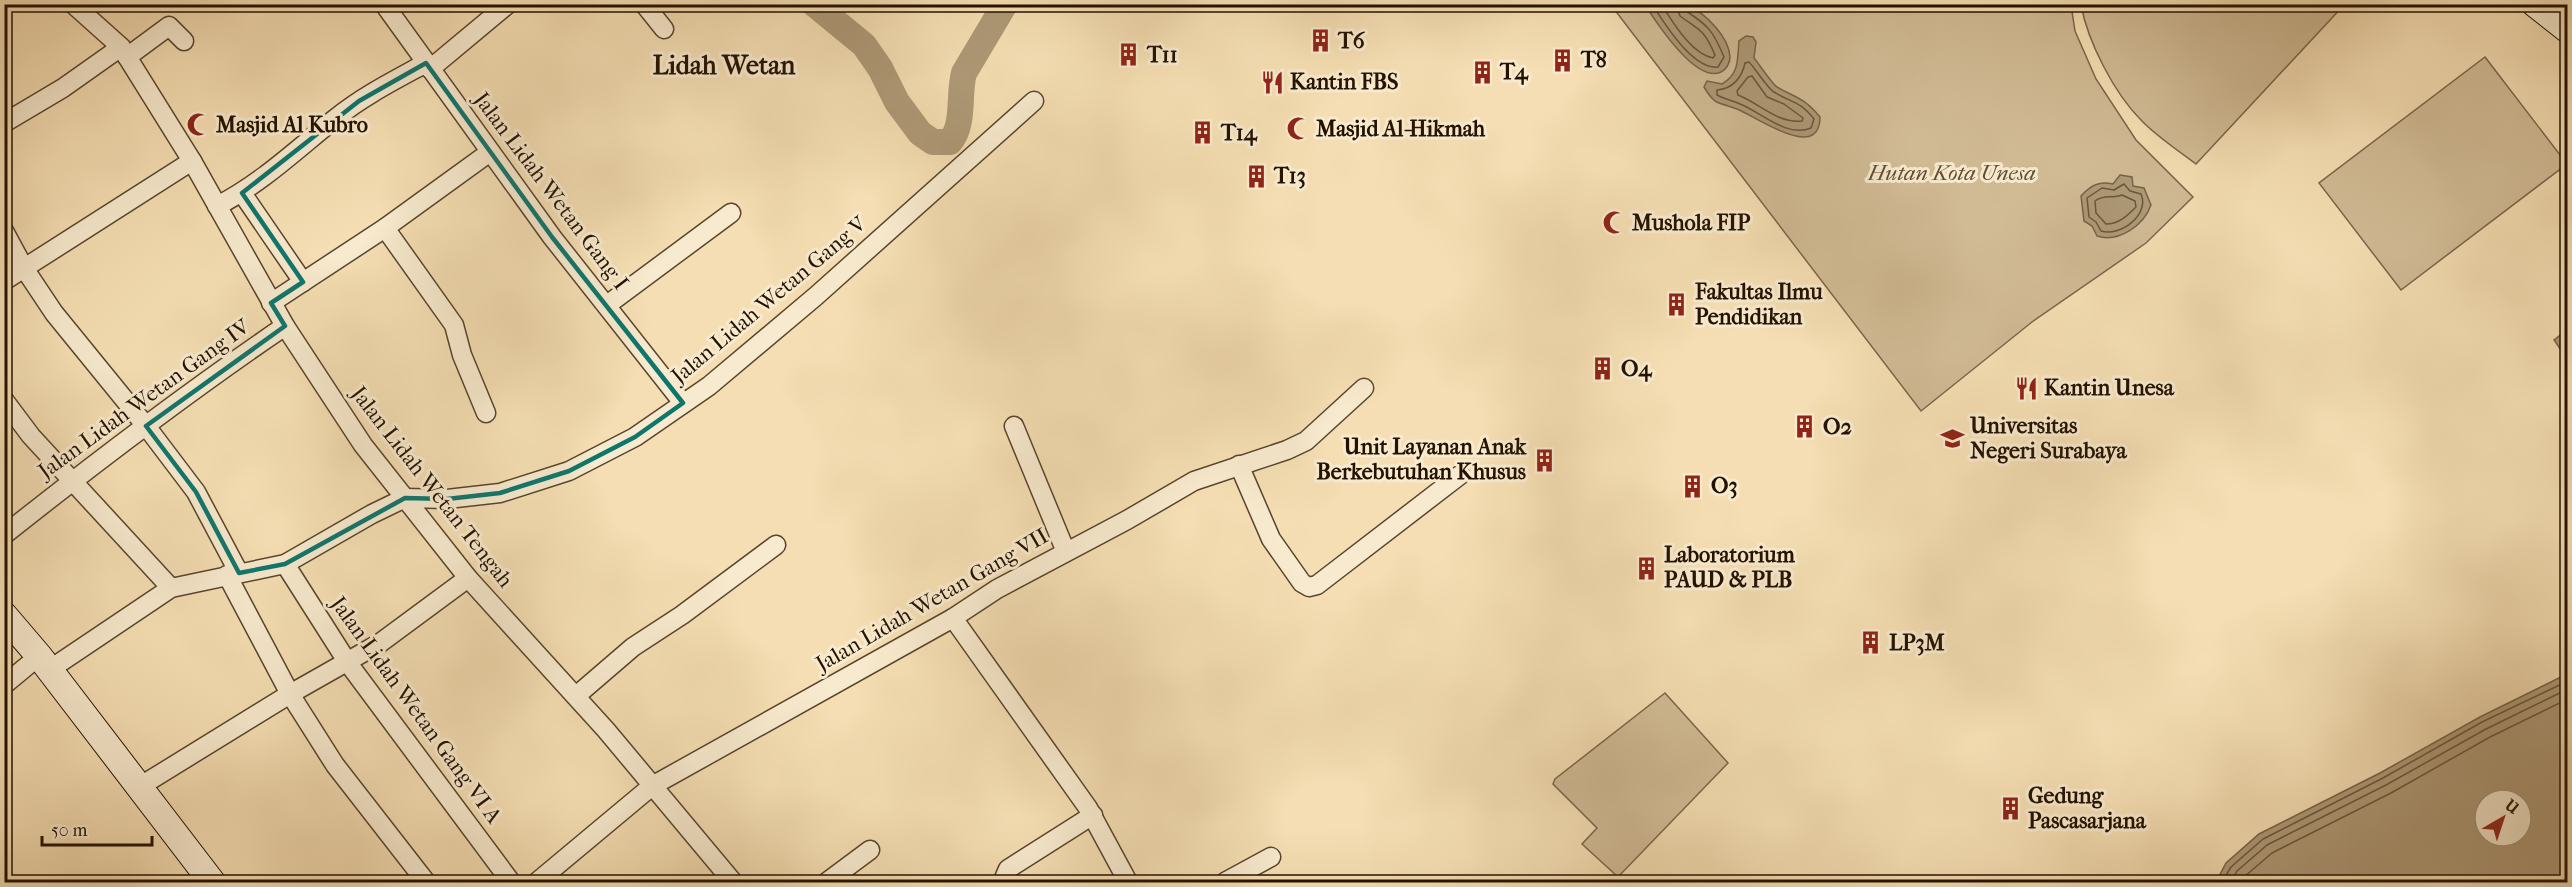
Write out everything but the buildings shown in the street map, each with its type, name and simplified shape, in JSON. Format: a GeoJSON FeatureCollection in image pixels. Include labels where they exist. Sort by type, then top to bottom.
{"type":"FeatureCollection","features":[{"type":"Feature","properties":{"kind":"main road"},"geometry":{"type":"LineString","coordinates":[[2535,4],[2568,30]]}},
{"type":"Feature","properties":{"kind":"main road"},"geometry":{"type":"LineString","coordinates":[[4,615],[44,663],[212,882]]}},
{"type":"Feature","properties":{"kind":"street","name":"Jalan Lidah Wetan Tengah"},"geometry":{"type":"LineString","coordinates":[[73,4],[124,52],[192,161],[271,303],[363,445],[468,578],[576,696],[733,882]]}},
{"type":"Feature","properties":{"kind":"street","name":"Jalan Lidah Wetan Gang I"},"geometry":{"type":"LineString","coordinates":[[384,4],[552,237],[683,403]]}},
{"type":"Feature","properties":{"kind":"street"},"geometry":{"type":"LineString","coordinates":[[218,206],[242,193],[359,101],[428,66],[508,4]]}},
{"type":"Feature","properties":{"kind":"street"},"geometry":{"type":"LineString","coordinates":[[644,4],[664,29]]}},
{"type":"Feature","properties":{"kind":"street"},"geometry":{"type":"LineString","coordinates":[[4,123],[169,26],[184,41]]}},
{"type":"Feature","properties":{"kind":"street","name":"Jalan Lidah Wetan Gang V"},"geometry":{"type":"LineString","coordinates":[[4,685],[171,588],[285,564],[372,513],[405,498],[447,499],[500,493],[569,471],[634,437],[709,386],[816,296],[1034,101]]}},
{"type":"Feature","properties":{"kind":"street","name":"Jalan Lidah Wetan Gang IV"},"geometry":{"type":"LineString","coordinates":[[271,303],[385,228],[490,152]]}},
{"type":"Feature","properties":{"kind":"street"},"geometry":{"type":"LineString","coordinates":[[4,281],[192,161]]}},
{"type":"Feature","properties":{"kind":"street"},"geometry":{"type":"LineString","coordinates":[[242,193],[303,282]]}},
{"type":"Feature","properties":{"kind":"street"},"geometry":{"type":"LineString","coordinates":[[607,305],[731,213]]}},
{"type":"Feature","properties":{"kind":"street"},"geometry":{"type":"LineString","coordinates":[[385,228],[453,326],[462,355],[486,413]]}},
{"type":"Feature","properties":{"kind":"street"},"geometry":{"type":"LineString","coordinates":[[4,231],[24,268],[54,313],[146,426],[196,492],[290,694],[335,765],[426,882]]}},
{"type":"Feature","properties":{"kind":"street","name":"Jalan Lidah Wetan Gang IV"},"geometry":{"type":"LineString","coordinates":[[4,535],[73,480],[216,373],[285,326]]}},
{"type":"Feature","properties":{"kind":"street","name":"Jalan Lidah Wetan Gang VII"},"geometry":{"type":"LineString","coordinates":[[537,882],[652,786],[953,618],[997,589],[1127,520],[1194,481],[1287,450],[1306,441],[1364,388]]}},
{"type":"Feature","properties":{"kind":"street"},"geometry":{"type":"LineString","coordinates":[[4,400],[31,436],[171,588]]}},
{"type":"Feature","properties":{"kind":"street"},"geometry":{"type":"LineString","coordinates":[[1014,426],[1066,552]]}},
{"type":"Feature","properties":{"kind":"street"},"geometry":{"type":"LineString","coordinates":[[1239,465],[1271,539],[1302,583],[1309,587],[1317,585],[1460,475]]}},
{"type":"Feature","properties":{"kind":"street"},"geometry":{"type":"LineString","coordinates":[[576,696],[633,647],[682,615],[776,545]]}},
{"type":"Feature","properties":{"kind":"street","name":"Jalan Lidah Wetan Gang VI A"},"geometry":{"type":"LineString","coordinates":[[285,564],[348,663],[511,882]]}},
{"type":"Feature","properties":{"kind":"street"},"geometry":{"type":"LineString","coordinates":[[139,787],[290,694],[380,643],[468,578]]}},
{"type":"Feature","properties":{"kind":"street"},"geometry":{"type":"LineString","coordinates":[[953,618],[1093,815],[1128,882]]}},
{"type":"Feature","properties":{"kind":"street"},"geometry":{"type":"LineString","coordinates":[[1010,882],[1005,876],[1008,869],[1093,815]]}},
{"type":"Feature","properties":{"kind":"street"},"geometry":{"type":"LineString","coordinates":[[827,882],[870,850]]}},
{"type":"Feature","properties":{"kind":"street"},"geometry":{"type":"LineString","coordinates":[[1225,882],[1271,857]]}},
{"type":"Feature","properties":{"kind":"highlighted area"},"geometry":{"type":"Polygon","coordinates":[[[426,63],[552,237],[683,403],[635,437],[569,471],[500,493],[447,499],[405,498],[285,564],[239,573],[196,492],[146,426],[285,326],[271,303],[303,282],[242,193],[359,101],[426,63]]]}},
{"type":"Feature","properties":{"kind":"green space"},"geometry":{"type":"Polygon","coordinates":[[[2081,4],[2344,5],[2196,164],[2147,126],[2121,96],[2096,51],[2081,4]]]}},
{"type":"Feature","properties":{"kind":"green space","name":"Hutan Kota Unesa"},"geometry":{"type":"Polygon","coordinates":[[[1611,5],[2071,5],[2075,31],[2096,79],[2136,140],[2193,197],[2146,243],[2032,322],[1921,411],[1611,5]]]}},
{"type":"Feature","properties":{"kind":"green space"},"geometry":{"type":"Polygon","coordinates":[[[2485,57],[2567,164],[2401,290],[2319,183],[2485,57]]]}},
{"type":"Feature","properties":{"kind":"green space"},"geometry":{"type":"Polygon","coordinates":[[[1665,693],[1728,763],[1618,877],[1582,844],[1597,828],[1553,784],[1555,779],[1665,693]]]}},
{"type":"Feature","properties":{"kind":"water"},"geometry":{"type":"Polygon","coordinates":[[[1678,4],[1701,14],[1715,26],[1729,49],[1730,57],[1726,68],[1721,72],[1711,73],[1689,61],[1667,37],[1645,5],[1678,4]]]}},
{"type":"Feature","properties":{"kind":"water"},"geometry":{"type":"Polygon","coordinates":[[[1746,36],[1753,37],[1756,42],[1754,58],[1775,85],[1804,102],[1820,117],[1817,130],[1810,136],[1798,137],[1771,127],[1737,109],[1720,104],[1705,89],[1707,81],[1722,84],[1732,75],[1735,71],[1739,41],[1746,36]]]}},
{"type":"Feature","properties":{"kind":"water"},"geometry":{"type":"Polygon","coordinates":[[[2120,175],[2132,177],[2133,186],[2144,188],[2151,205],[2143,219],[2130,231],[2114,237],[2097,236],[2092,226],[2084,221],[2081,196],[2095,185],[2113,184],[2120,175]]]}},
{"type":"Feature","properties":{"kind":"water"},"geometry":{"type":"Polygon","coordinates":[[[2567,330],[2567,359],[2554,340],[2567,330]]]}},
{"type":"Feature","properties":{"kind":"water"},"geometry":{"type":"Polygon","coordinates":[[[2567,674],[2567,882],[2216,882],[2226,863],[2259,834],[2380,773],[2480,717],[2567,674]]]}},
{"type":"Feature","properties":{"kind":"waterway"},"geometry":{"type":"LineString","coordinates":[[814,4],[864,45],[880,68],[897,102],[920,133],[933,142],[950,142],[955,135],[958,127],[964,73],[1005,4]]}},
{"type":"Feature","properties":{"kind":"place","name":"T6"},"geometry":{"type":"Point","coordinates":[1320,41]}},
{"type":"Feature","properties":{"kind":"place","name":"T11"},"geometry":{"type":"Point","coordinates":[1129,55]}},
{"type":"Feature","properties":{"kind":"place","name":"T8"},"geometry":{"type":"Point","coordinates":[1563,60]}},
{"type":"Feature","properties":{"kind":"place","name":"T4"},"geometry":{"type":"Point","coordinates":[1482,72]}},
{"type":"Feature","properties":{"kind":"place","name":"Kantin FBS"},"geometry":{"type":"Point","coordinates":[1272,82]}},
{"type":"Feature","properties":{"kind":"place","name":"Masjid Al Kubro"},"geometry":{"type":"Point","coordinates":[198,125]}},
{"type":"Feature","properties":{"kind":"place","name":"Masjid Al-Hikmah"},"geometry":{"type":"Point","coordinates":[1298,129]}},
{"type":"Feature","properties":{"kind":"place","name":"T14"},"geometry":{"type":"Point","coordinates":[1203,133]}},
{"type":"Feature","properties":{"kind":"place","name":"T13"},"geometry":{"type":"Point","coordinates":[1256,176]}},
{"type":"Feature","properties":{"kind":"place","name":"Mushola FIP"},"geometry":{"type":"Point","coordinates":[1614,223]}},
{"type":"Feature","properties":{"kind":"place","name":"Fakultas Ilmu Pendidikan"},"geometry":{"type":"Point","coordinates":[1677,305]}},
{"type":"Feature","properties":{"kind":"place","name":"O4"},"geometry":{"type":"Point","coordinates":[1603,369]}},
{"type":"Feature","properties":{"kind":"place","name":"Kantin Unesa"},"geometry":{"type":"Point","coordinates":[2026,388]}},
{"type":"Feature","properties":{"kind":"place","name":"O2"},"geometry":{"type":"Point","coordinates":[1805,427]}},
{"type":"Feature","properties":{"kind":"place","name":"Universitas Negeri Surabaya"},"geometry":{"type":"Point","coordinates":[1952,439]}},
{"type":"Feature","properties":{"kind":"place","name":"Unit Layanan Anak Berkebutuhan Khusus"},"geometry":{"type":"Point","coordinates":[1544,460]}},
{"type":"Feature","properties":{"kind":"place","name":"O3"},"geometry":{"type":"Point","coordinates":[1693,486]}},
{"type":"Feature","properties":{"kind":"place","name":"Laboratorium PAUD & PLB"},"geometry":{"type":"Point","coordinates":[1646,568]}},
{"type":"Feature","properties":{"kind":"place","name":"LP3M"},"geometry":{"type":"Point","coordinates":[1871,643]}},
{"type":"Feature","properties":{"kind":"place","name":"Gedung Pascasarjana"},"geometry":{"type":"Point","coordinates":[2010,809]}},
{"type":"Feature","properties":{"kind":"district","name":"Lidah Wetan"},"geometry":{"type":"Point","coordinates":[724,65]}}]}
